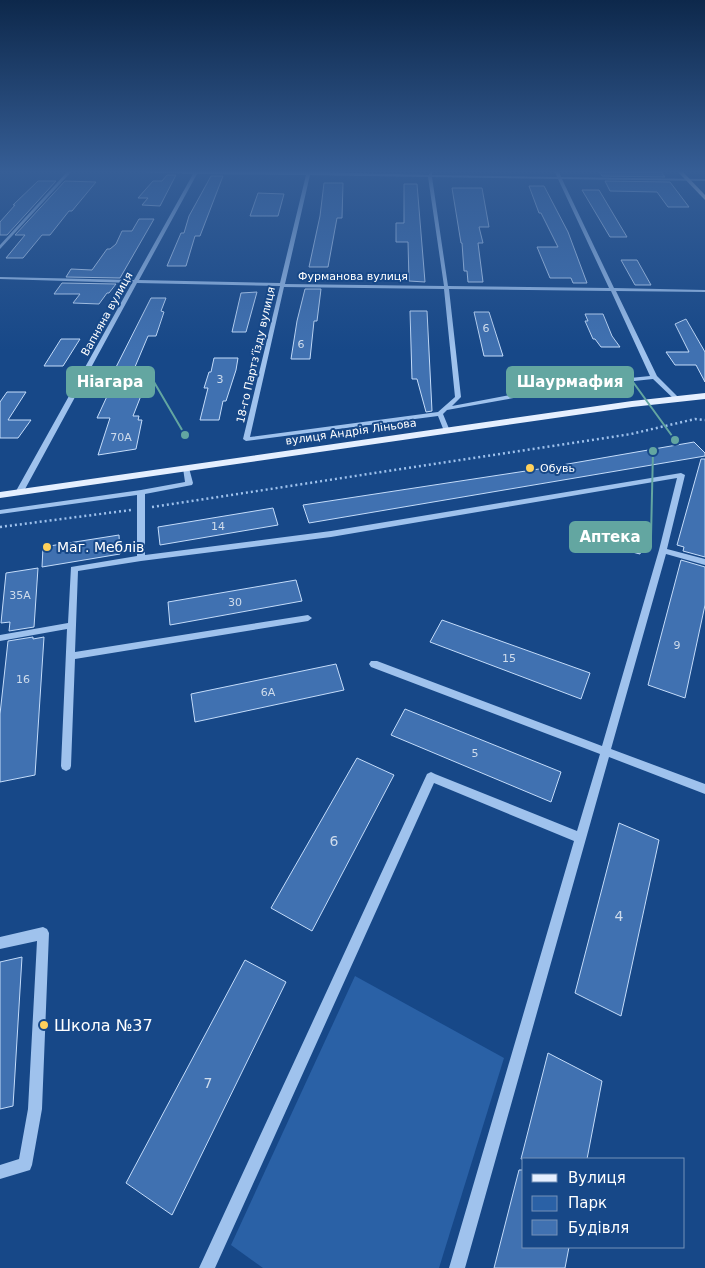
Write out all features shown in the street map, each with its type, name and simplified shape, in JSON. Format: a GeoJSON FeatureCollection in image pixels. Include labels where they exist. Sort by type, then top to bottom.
{"type":"FeatureCollection","features":[{"type":"Feature","properties":{"kind":"main road","name":"вулиця Андрія Ліньова"},"geometry":{"type":"LineString","coordinates":[[0,495],[705,396]]}},
{"type":"Feature","properties":{"kind":"street"},"geometry":{"type":"LineString","coordinates":[[0,248],[15,231]]}},
{"type":"Feature","properties":{"kind":"street","name":"Вапняна вулиця"},"geometry":{"type":"LineString","coordinates":[[20,491],[164,231]]}},
{"type":"Feature","properties":{"kind":"street","name":"18-го Партз’їзду вулиця"},"geometry":{"type":"LineString","coordinates":[[295,231],[246,439],[443,412]]}},
{"type":"Feature","properties":{"kind":"street"},"geometry":{"type":"LineString","coordinates":[[438,231],[458,397],[443,412]]}},
{"type":"Feature","properties":{"kind":"street"},"geometry":{"type":"LineString","coordinates":[[585,231],[654,377],[677,399]]}},
{"type":"Feature","properties":{"kind":"street","name":"Фурманова вулиця"},"geometry":{"type":"LineString","coordinates":[[0,278],[282,285],[705,291]]}},
{"type":"Feature","properties":{"kind":"street"},"geometry":{"type":"LineString","coordinates":[[443,412],[569,386],[654,377]]}},
{"type":"Feature","properties":{"kind":"street"},"geometry":{"type":"LineString","coordinates":[[443,412],[447,431]]}},
{"type":"Feature","properties":{"kind":"street"},"geometry":{"type":"LineString","coordinates":[[0,512],[189,483],[186,468]]}},
{"type":"Feature","properties":{"kind":"street"},"geometry":{"type":"LineString","coordinates":[[66,766],[74,569],[141,558],[331,534],[681,475],[662,550],[605,752],[457,1268]]}},
{"type":"Feature","properties":{"kind":"street"},"geometry":{"type":"LineString","coordinates":[[140,492],[141,558]]}},
{"type":"Feature","properties":{"kind":"street"},"geometry":{"type":"LineString","coordinates":[[662,550],[705,562]]}},
{"type":"Feature","properties":{"kind":"street"},"geometry":{"type":"LineString","coordinates":[[70,656],[308,618]]}},
{"type":"Feature","properties":{"kind":"street"},"geometry":{"type":"LineString","coordinates":[[0,638],[72,625]]}},
{"type":"Feature","properties":{"kind":"street"},"geometry":{"type":"LineString","coordinates":[[374,664],[705,789]]}},
{"type":"Feature","properties":{"kind":"street"},"geometry":{"type":"LineString","coordinates":[[207,1268],[431,777],[580,838]]}},
{"type":"Feature","properties":{"kind":"street"},"geometry":{"type":"LineString","coordinates":[[0,943],[43,933],[35,1109],[25,1165],[0,1172]]}},
{"type":"Feature","properties":{"kind":"path"},"geometry":{"type":"LineString","coordinates":[[0,527],[140,509],[631,434],[695,419],[705,420]]}},
{"type":"Feature","properties":{"kind":"green space"},"geometry":{"type":"Polygon","coordinates":[[[355,976],[504,1058],[439,1268],[263,1268],[231,1245],[355,976]]]}},
{"type":"Feature","properties":{"kind":"building"},"geometry":{"type":"Polygon","coordinates":[[[0,231],[10,231],[7,235],[0,235],[0,231]]]}},
{"type":"Feature","properties":{"kind":"building"},"geometry":{"type":"Polygon","coordinates":[[[19,231],[53,231],[50,235],[42,235],[23,258],[6,258],[25,235],[15,235],[19,231]]]}},
{"type":"Feature","properties":{"kind":"building"},"geometry":{"type":"Polygon","coordinates":[[[122,231],[147,231],[120,278],[66,277],[71,269],[92,270],[107,249],[116,244],[122,231]]]}},
{"type":"Feature","properties":{"kind":"building"},"geometry":{"type":"Polygon","coordinates":[[[185,231],[202,231],[200,236],[195,236],[186,266],[167,266],[181,233],[185,231]]]}},
{"type":"Feature","properties":{"kind":"building"},"geometry":{"type":"Polygon","coordinates":[[[317,231],[335,231],[328,267],[309,267],[317,231]]]}},
{"type":"Feature","properties":{"kind":"building"},"geometry":{"type":"Polygon","coordinates":[[[396,231],[421,231],[425,282],[409,281],[408,242],[396,242],[396,231]]]}},
{"type":"Feature","properties":{"kind":"building"},"geometry":{"type":"Polygon","coordinates":[[[459,231],[480,231],[483,243],[478,243],[483,282],[468,282],[467,271],[464,271],[459,231]]]}},
{"type":"Feature","properties":{"kind":"building"},"geometry":{"type":"Polygon","coordinates":[[[550,231],[568,231],[587,283],[573,283],[571,278],[550,278],[537,247],[558,247],[550,231]]]}},
{"type":"Feature","properties":{"kind":"building"},"geometry":{"type":"Polygon","coordinates":[[[607,231],[624,231],[627,237],[610,237],[607,231]]]}},
{"type":"Feature","properties":{"kind":"building"},"geometry":{"type":"Polygon","coordinates":[[[621,260],[637,260],[651,285],[635,285],[621,260]]]}},
{"type":"Feature","properties":{"kind":"building"},"geometry":{"type":"Polygon","coordinates":[[[62,283],[116,284],[99,304],[73,303],[80,294],[54,294],[62,283]]]}},
{"type":"Feature","properties":{"kind":"building"},"geometry":{"type":"Polygon","coordinates":[[[305,289],[321,289],[317,321],[314,321],[310,359],[291,359],[297,321],[305,289]]]}},
{"type":"Feature","properties":{"kind":"building"},"geometry":{"type":"Polygon","coordinates":[[[257,292],[246,332],[232,332],[241,293],[257,292]]]}},
{"type":"Feature","properties":{"kind":"building"},"geometry":{"type":"Polygon","coordinates":[[[151,298],[166,298],[161,311],[164,312],[156,336],[148,336],[132,374],[138,374],[132,388],[144,388],[133,416],[139,416],[138,420],[142,420],[136,449],[98,455],[110,418],[97,418],[115,379],[110,379],[151,298]]]}},
{"type":"Feature","properties":{"kind":"building"},"geometry":{"type":"Polygon","coordinates":[[[410,311],[427,311],[432,411],[426,412],[417,379],[412,379],[410,311]]]}},
{"type":"Feature","properties":{"kind":"building"},"geometry":{"type":"Polygon","coordinates":[[[474,312],[489,312],[503,356],[484,356],[474,312]]]}},
{"type":"Feature","properties":{"kind":"building"},"geometry":{"type":"Polygon","coordinates":[[[585,314],[603,314],[612,336],[620,347],[601,347],[593,339],[585,321],[588,321],[585,314]]]}},
{"type":"Feature","properties":{"kind":"building"},"geometry":{"type":"Polygon","coordinates":[[[686,319],[705,352],[705,382],[696,365],[675,365],[666,352],[689,352],[675,324],[686,319]]]}},
{"type":"Feature","properties":{"kind":"building"},"geometry":{"type":"Polygon","coordinates":[[[61,339],[80,339],[63,366],[44,366],[61,339]]]}},
{"type":"Feature","properties":{"kind":"building"},"geometry":{"type":"Polygon","coordinates":[[[214,358],[238,358],[236,370],[226,401],[223,401],[219,420],[200,420],[208,388],[204,388],[209,372],[211,372],[214,358]]]}},
{"type":"Feature","properties":{"kind":"building"},"geometry":{"type":"Polygon","coordinates":[[[7,392],[26,392],[8,420],[31,420],[18,438],[0,438],[0,402],[7,392]]]}},
{"type":"Feature","properties":{"kind":"building"},"geometry":{"type":"Polygon","coordinates":[[[694,442],[705,453],[705,456],[309,523],[303,505],[539,469],[694,442]]]}},
{"type":"Feature","properties":{"kind":"building"},"geometry":{"type":"Polygon","coordinates":[[[701,459],[705,459],[705,557],[683,551],[684,547],[677,545],[701,459]]]}},
{"type":"Feature","properties":{"kind":"building"},"geometry":{"type":"Polygon","coordinates":[[[273,508],[278,525],[160,545],[158,527],[273,508]]]}},
{"type":"Feature","properties":{"kind":"building"},"geometry":{"type":"Polygon","coordinates":[[[588,522],[644,537],[640,554],[582,539],[588,522]]]}},
{"type":"Feature","properties":{"kind":"building"},"geometry":{"type":"Polygon","coordinates":[[[119,535],[120,554],[42,567],[43,547],[119,535]]]}},
{"type":"Feature","properties":{"kind":"building"},"geometry":{"type":"Polygon","coordinates":[[[681,560],[705,567],[705,605],[685,698],[648,685],[681,560]]]}},
{"type":"Feature","properties":{"kind":"building"},"geometry":{"type":"Polygon","coordinates":[[[38,568],[34,627],[9,631],[10,622],[1,623],[6,573],[38,568]]]}},
{"type":"Feature","properties":{"kind":"building"},"geometry":{"type":"Polygon","coordinates":[[[296,580],[302,601],[170,625],[168,602],[296,580]]]}},
{"type":"Feature","properties":{"kind":"building"},"geometry":{"type":"Polygon","coordinates":[[[442,620],[590,673],[581,699],[430,642],[442,620]]]}},
{"type":"Feature","properties":{"kind":"building"},"geometry":{"type":"Polygon","coordinates":[[[33,637],[33,639],[44,637],[35,775],[0,782],[0,714],[8,641],[33,637]]]}},
{"type":"Feature","properties":{"kind":"building"},"geometry":{"type":"Polygon","coordinates":[[[336,664],[344,690],[195,722],[191,694],[336,664]]]}},
{"type":"Feature","properties":{"kind":"building"},"geometry":{"type":"Polygon","coordinates":[[[405,709],[561,772],[551,802],[391,735],[405,709]]]}},
{"type":"Feature","properties":{"kind":"building"},"geometry":{"type":"Polygon","coordinates":[[[357,758],[394,775],[312,931],[271,908],[357,758]]]}},
{"type":"Feature","properties":{"kind":"building"},"geometry":{"type":"Polygon","coordinates":[[[619,823],[659,840],[621,1016],[575,993],[619,823]]]}},
{"type":"Feature","properties":{"kind":"building"},"geometry":{"type":"Polygon","coordinates":[[[22,957],[13,1106],[0,1109],[0,962],[22,957]]]}},
{"type":"Feature","properties":{"kind":"building"},"geometry":{"type":"Polygon","coordinates":[[[245,960],[286,982],[172,1215],[126,1183],[245,960]]]}},
{"type":"Feature","properties":{"kind":"building"},"geometry":{"type":"Polygon","coordinates":[[[548,1053],[602,1081],[587,1158],[521,1159],[548,1053]]]}},
{"type":"Feature","properties":{"kind":"building"},"geometry":{"type":"Polygon","coordinates":[[[519,1170],[522,1170],[522,1248],[569,1248],[565,1268],[494,1268],[519,1170]]]}},
{"type":"Feature","properties":{"kind":"place","name":"Ніагара"},"geometry":{"type":"Point","coordinates":[185,435]}},
{"type":"Feature","properties":{"kind":"place","name":"Шаурмафия"},"geometry":{"type":"Point","coordinates":[675,440]}},
{"type":"Feature","properties":{"kind":"place","name":"Аптека"},"geometry":{"type":"Point","coordinates":[653,451]}},
{"type":"Feature","properties":{"kind":"place","name":"Обувь"},"geometry":{"type":"Point","coordinates":[530,468]}},
{"type":"Feature","properties":{"kind":"place","name":"Маг. Меблів"},"geometry":{"type":"Point","coordinates":[47,547]}},
{"type":"Feature","properties":{"kind":"place","name":"Школа №37"},"geometry":{"type":"Point","coordinates":[44,1025]}}]}
